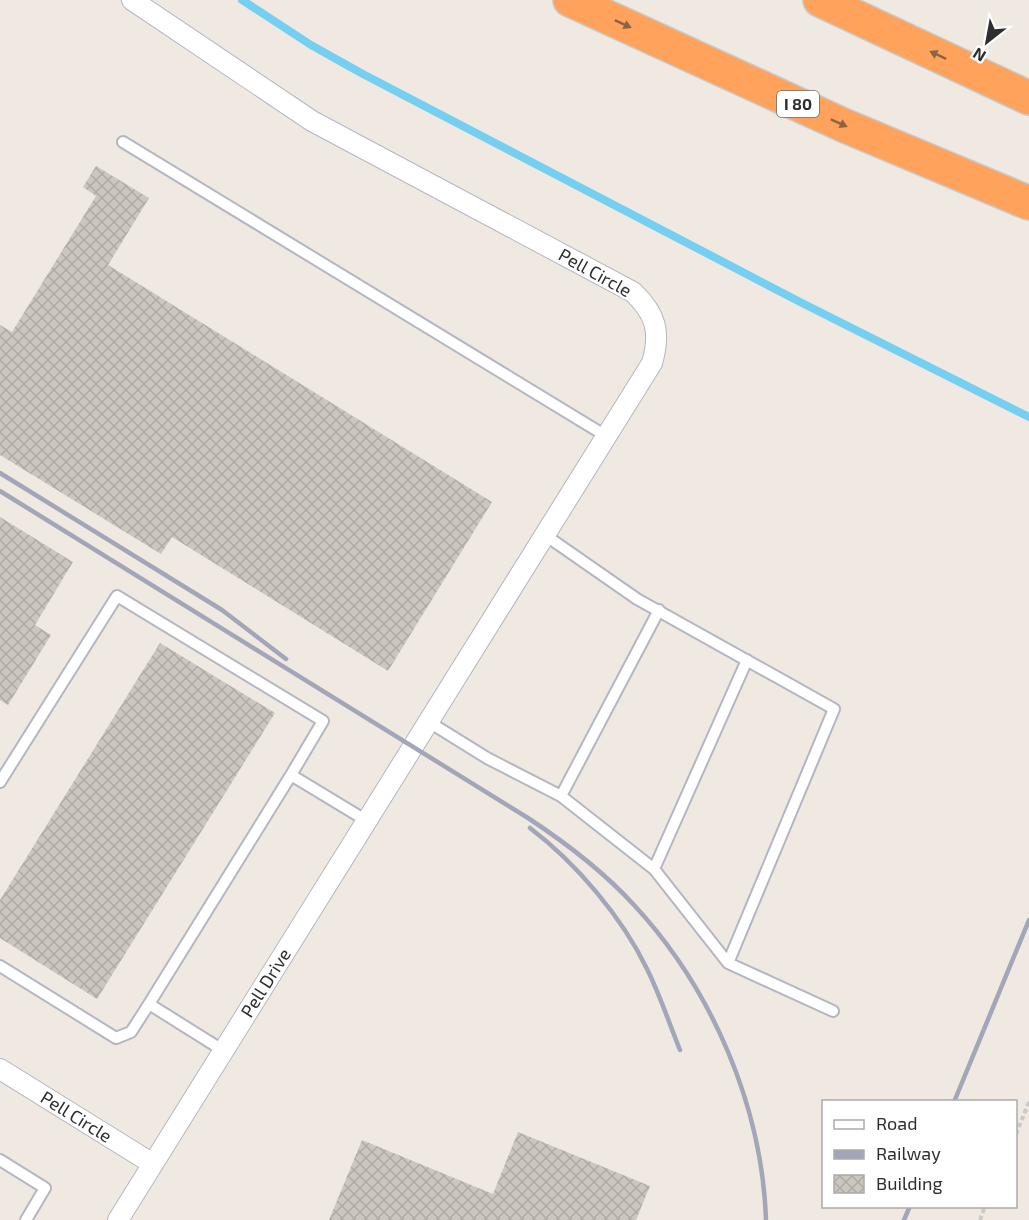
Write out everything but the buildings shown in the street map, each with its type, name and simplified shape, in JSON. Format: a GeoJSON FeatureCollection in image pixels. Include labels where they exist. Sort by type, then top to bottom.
{"type":"FeatureCollection","features":[{"type":"Feature","properties":{"kind":"highway","name":"I 80"},"geometry":{"type":"LineString","coordinates":[[570,0],[843,125],[1029,203]]}},
{"type":"Feature","properties":{"kind":"highway"},"geometry":{"type":"LineString","coordinates":[[820,0],[1029,98]]}},
{"type":"Feature","properties":{"kind":"street","name":"Pell Circle"},"geometry":{"type":"LineString","coordinates":[[132,0],[312,121],[633,292],[646,304],[654,320],[657,347],[652,363],[413,747]]}},
{"type":"Feature","properties":{"kind":"street","name":"Pell Drive"},"geometry":{"type":"LineString","coordinates":[[118,1220],[413,747]]}},
{"type":"Feature","properties":{"kind":"street","name":"Pell Circle"},"geometry":{"type":"LineString","coordinates":[[1,1073],[153,1164]]}},
{"type":"Feature","properties":{"kind":"lane"},"geometry":{"type":"LineString","coordinates":[[123,142],[606,436]]}},
{"type":"Feature","properties":{"kind":"lane"},"geometry":{"type":"LineString","coordinates":[[545,535],[637,598],[834,709],[728,963]]}},
{"type":"Feature","properties":{"kind":"lane"},"geometry":{"type":"LineString","coordinates":[[0,782],[117,596],[323,721],[131,1032],[116,1038],[0,966]]}},
{"type":"Feature","properties":{"kind":"lane"},"geometry":{"type":"LineString","coordinates":[[561,796],[659,610]]}},
{"type":"Feature","properties":{"kind":"lane"},"geometry":{"type":"LineString","coordinates":[[654,869],[747,660]]}},
{"type":"Feature","properties":{"kind":"lane"},"geometry":{"type":"LineString","coordinates":[[429,722],[487,758],[561,796],[654,869],[728,963],[833,1011]]}},
{"type":"Feature","properties":{"kind":"lane"},"geometry":{"type":"LineString","coordinates":[[291,775],[367,821]]}},
{"type":"Feature","properties":{"kind":"lane"},"geometry":{"type":"LineString","coordinates":[[149,1004],[224,1051]]}},
{"type":"Feature","properties":{"kind":"lane"},"geometry":{"type":"LineString","coordinates":[[0,1160],[45,1188],[26,1220]]}},
{"type":"Feature","properties":{"kind":"path"},"geometry":{"type":"LineString","coordinates":[[1017,1132],[1029,1102]]}},
{"type":"Feature","properties":{"kind":"waterway"},"geometry":{"type":"LineString","coordinates":[[242,0],[311,45],[361,73],[802,303],[1029,417]]}},
{"type":"Feature","properties":{"kind":"railway"},"geometry":{"type":"LineString","coordinates":[[0,473],[222,610],[286,659]]}},
{"type":"Feature","properties":{"kind":"railway"},"geometry":{"type":"LineString","coordinates":[[0,491],[528,818],[610,881],[662,938],[687,974],[728,1051],[755,1134],[766,1220]]}},
{"type":"Feature","properties":{"kind":"railway"},"geometry":{"type":"LineString","coordinates":[[530,828],[581,874],[625,930],[652,979],[680,1050]]}},
{"type":"Feature","properties":{"kind":"railway"},"geometry":{"type":"LineString","coordinates":[[955,1100],[1029,920]]}},
{"type":"Feature","properties":{"kind":"railway"},"geometry":{"type":"LineString","coordinates":[[904,1220],[909,1208]]}}]}
